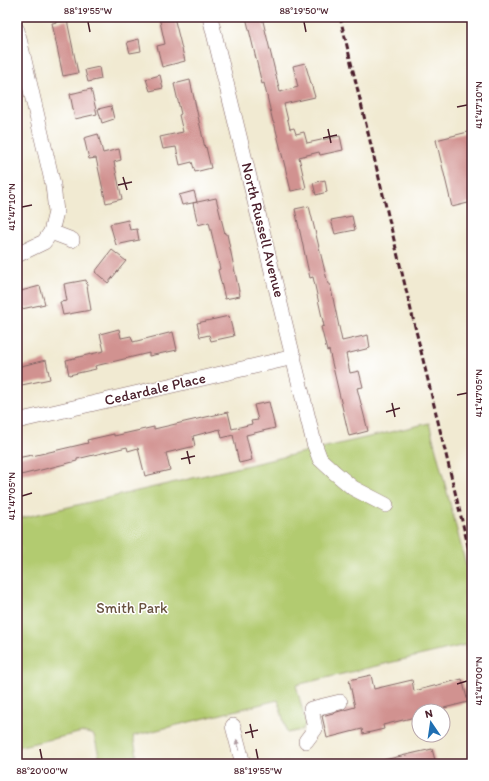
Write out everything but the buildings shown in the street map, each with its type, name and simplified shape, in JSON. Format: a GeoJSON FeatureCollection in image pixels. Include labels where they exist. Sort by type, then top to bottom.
{"type":"FeatureCollection","features":[{"type":"Feature","properties":{"kind":"street","name":"North Russell Avenue"},"geometry":{"type":"LineString","coordinates":[[210,17],[314,443],[320,459],[334,472],[353,488],[386,505]]}},
{"type":"Feature","properties":{"kind":"street"},"geometry":{"type":"LineString","coordinates":[[17,30],[54,185],[56,212],[51,232],[44,242],[17,255]]}},
{"type":"Feature","properties":{"kind":"street"},"geometry":{"type":"LineString","coordinates":[[51,232],[72,240]]}},
{"type":"Feature","properties":{"kind":"street","name":"Cedardale Place"},"geometry":{"type":"LineString","coordinates":[[17,421],[294,357]]}},
{"type":"Feature","properties":{"kind":"street"},"geometry":{"type":"LineString","coordinates":[[306,741],[315,729],[311,709],[340,702]]}},
{"type":"Feature","properties":{"kind":"street"},"geometry":{"type":"LineString","coordinates":[[233,726],[243,764]]}},
{"type":"Feature","properties":{"kind":"green space","name":"Smith Park"},"geometry":{"type":"Polygon","coordinates":[[[429,423],[472,588],[472,673],[465,645],[296,685],[306,723],[302,730],[287,733],[278,700],[133,736],[137,755],[115,761],[116,764],[101,764],[94,735],[83,732],[17,747],[17,519],[429,423]]]}},
{"type":"Feature","properties":{"kind":"railway"},"geometry":{"type":"LineString","coordinates":[[340,17],[472,562]]}}]}
